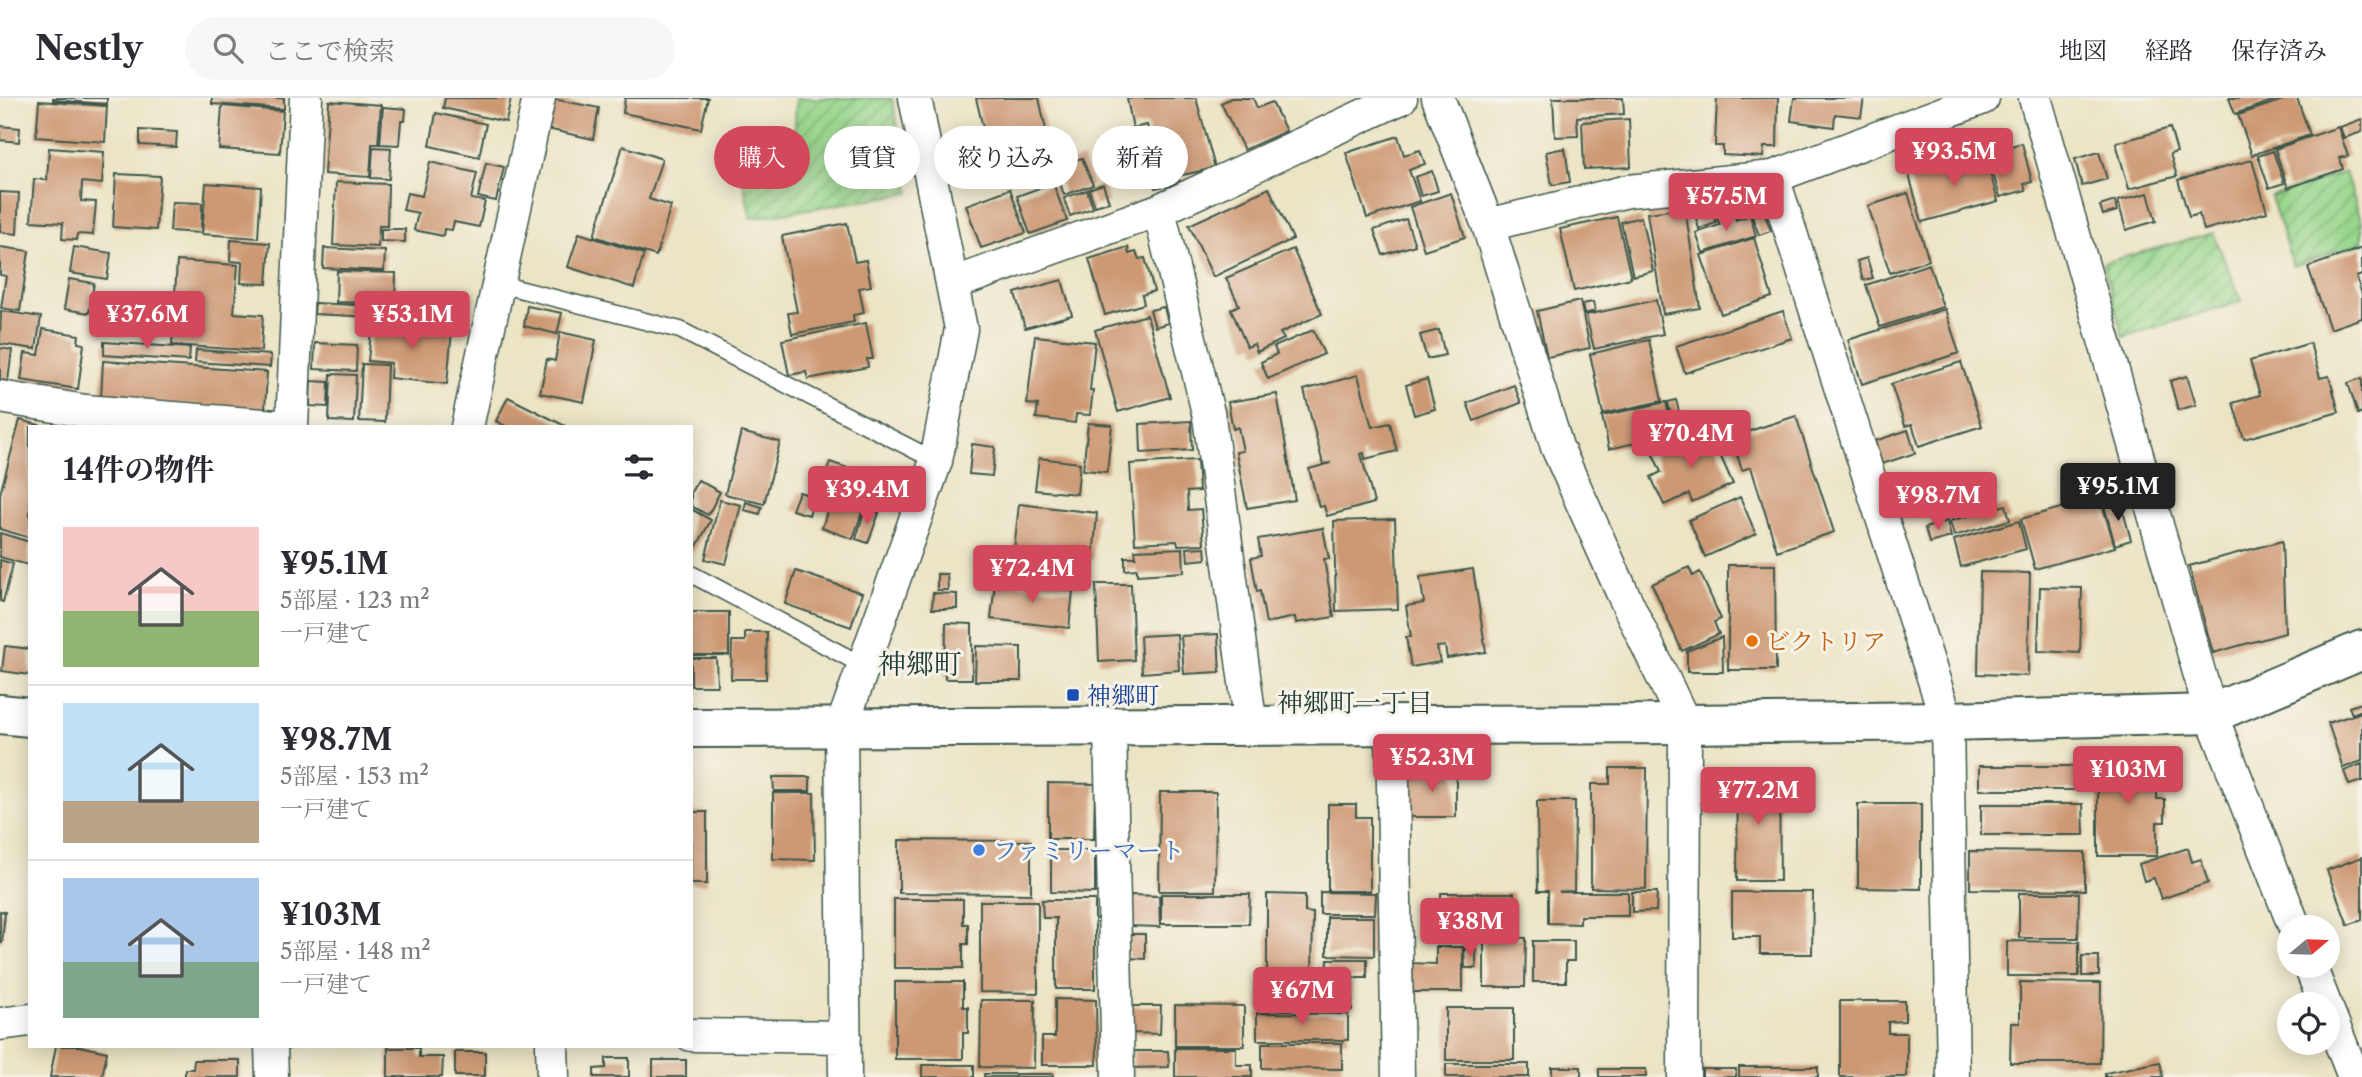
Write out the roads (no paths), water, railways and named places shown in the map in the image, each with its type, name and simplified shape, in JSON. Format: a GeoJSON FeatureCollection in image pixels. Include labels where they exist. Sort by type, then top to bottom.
{"type":"FeatureCollection","features":[{"type":"Feature","properties":{"kind":"street"},"geometry":{"type":"LineString","coordinates":[[290,425],[306,98]]}},
{"type":"Feature","properties":{"kind":"street"},"geometry":{"type":"LineString","coordinates":[[467,425],[539,98]]}},
{"type":"Feature","properties":{"kind":"street"},"geometry":{"type":"LineString","coordinates":[[845,1077],[841,729],[936,461],[961,329],[915,98]]}},
{"type":"Feature","properties":{"kind":"street"},"geometry":{"type":"LineString","coordinates":[[952,284],[1159,210],[1401,98]]}},
{"type":"Feature","properties":{"kind":"street"},"geometry":{"type":"LineString","coordinates":[[1438,98],[1488,225],[1557,447],[1685,724],[1684,1077]]}},
{"type":"Feature","properties":{"kind":"street"},"geometry":{"type":"LineString","coordinates":[[1488,225],[1628,191],[1773,177],[1983,98]]}},
{"type":"Feature","properties":{"kind":"street"},"geometry":{"type":"LineString","coordinates":[[2035,98],[2211,714],[2290,915]]}},
{"type":"Feature","properties":{"kind":"street"},"geometry":{"type":"LineString","coordinates":[[1773,177],[1947,721],[1953,1077]]}},
{"type":"Feature","properties":{"kind":"street"},"geometry":{"type":"LineString","coordinates":[[1159,210],[1209,417],[1251,727]]}},
{"type":"Feature","properties":{"kind":"street"},"geometry":{"type":"LineString","coordinates":[[0,397],[85,411],[264,425]]}},
{"type":"Feature","properties":{"kind":"street"},"geometry":{"type":"LineString","coordinates":[[693,728],[1685,724],[2211,714],[2362,650]]}},
{"type":"Feature","properties":{"kind":"street"},"geometry":{"type":"LineString","coordinates":[[0,714],[28,718]]}},
{"type":"Feature","properties":{"kind":"street"},"geometry":{"type":"LineString","coordinates":[[1392,726],[1398,1077]]}},
{"type":"Feature","properties":{"kind":"street"},"geometry":{"type":"LineString","coordinates":[[1110,727],[1118,1077]]}},
{"type":"Feature","properties":{"kind":"street"},"geometry":{"type":"LineString","coordinates":[[0,1024],[28,1020]]}},
{"type":"Feature","properties":{"kind":"street"},"geometry":{"type":"LineString","coordinates":[[693,1035],[845,1037]]}},
{"type":"Feature","properties":{"kind":"street"},"geometry":{"type":"LineString","coordinates":[[2340,1041],[2354,1077]]}},
{"type":"Feature","properties":{"kind":"street"},"geometry":{"type":"LineString","coordinates":[[271,1048],[272,1077]]}},
{"type":"Feature","properties":{"kind":"street"},"geometry":{"type":"LineString","coordinates":[[552,1048],[553,1077]]}},
{"type":"Feature","properties":{"kind":"lane"},"geometry":{"type":"LineString","coordinates":[[499,284],[680,330],[936,461]]}},
{"type":"Feature","properties":{"kind":"lane"},"geometry":{"type":"LineString","coordinates":[[693,575],[862,665]]}},
{"type":"Feature","properties":{"kind":"place","name":"ビクトリア"},"geometry":{"type":"Point","coordinates":[1752,641]}},
{"type":"Feature","properties":{"kind":"place","name":"神郷町"},"geometry":{"type":"Point","coordinates":[1073,695]}},
{"type":"Feature","properties":{"kind":"place","name":"ファミリーマート"},"geometry":{"type":"Point","coordinates":[979,850]}},
{"type":"Feature","properties":{"kind":"district","name":"神郷町"},"geometry":{"type":"Point","coordinates":[920,664]}},
{"type":"Feature","properties":{"kind":"district","name":"神郷町一丁目"},"geometry":{"type":"Point","coordinates":[1355,703]}}]}
